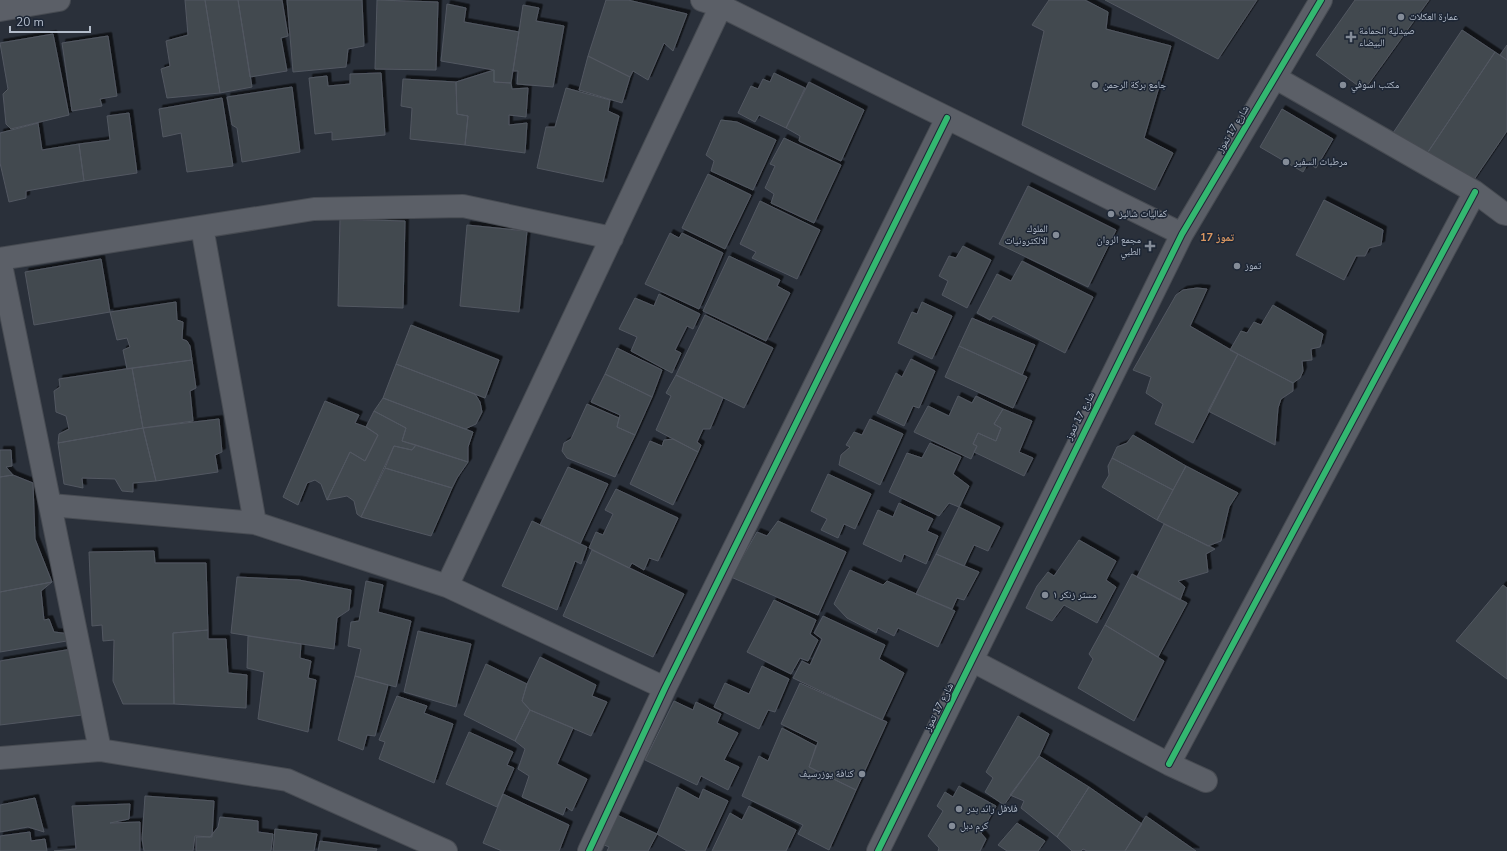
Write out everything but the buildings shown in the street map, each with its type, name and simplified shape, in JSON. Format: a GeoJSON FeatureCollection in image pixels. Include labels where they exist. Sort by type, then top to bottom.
{"type":"FeatureCollection","features":[{"type":"Feature","properties":{"kind":"street"},"geometry":{"type":"LineString","coordinates":[[0,10],[59,0]]}},
{"type":"Feature","properties":{"kind":"street","name":"شارع 17 تموز"},"geometry":{"type":"LineString","coordinates":[[878,851],[973,661],[1064,471],[1182,234],[1321,0]]}},
{"type":"Feature","properties":{"kind":"street"},"geometry":{"type":"LineString","coordinates":[[447,586],[612,238],[711,3],[1182,234]]}},
{"type":"Feature","properties":{"kind":"street"},"geometry":{"type":"LineString","coordinates":[[1276,78],[1475,192],[1503,213],[1507,214]]}},
{"type":"Feature","properties":{"kind":"street"},"geometry":{"type":"LineString","coordinates":[[589,851],[665,688],[947,118]]}},
{"type":"Feature","properties":{"kind":"street"},"geometry":{"type":"LineString","coordinates":[[1169,764],[1475,192]]}},
{"type":"Feature","properties":{"kind":"street"},"geometry":{"type":"LineString","coordinates":[[100,750],[0,260],[314,209],[463,206],[612,238]]}},
{"type":"Feature","properties":{"kind":"street"},"geometry":{"type":"LineString","coordinates":[[202,227],[255,523]]}},
{"type":"Feature","properties":{"kind":"street"},"geometry":{"type":"LineString","coordinates":[[51,505],[255,523],[447,586],[665,688]]}},
{"type":"Feature","properties":{"kind":"street"},"geometry":{"type":"LineString","coordinates":[[973,661],[1169,764],[1206,781]]}},
{"type":"Feature","properties":{"kind":"street"},"geometry":{"type":"LineString","coordinates":[[0,758],[100,750],[287,780],[446,851]]}},
{"type":"Feature","properties":{"kind":"cycle path"},"geometry":{"type":"LineString","coordinates":[[878,851],[1182,234],[1321,0]]}},
{"type":"Feature","properties":{"kind":"cycle path"},"geometry":{"type":"LineString","coordinates":[[589,851],[665,688],[947,118]]}},
{"type":"Feature","properties":{"kind":"cycle path"},"geometry":{"type":"LineString","coordinates":[[1169,764],[1475,192]]}},
{"type":"Feature","properties":{"kind":"place","name":"عمارة العكلات"},"geometry":{"type":"Point","coordinates":[1401,17]}},
{"type":"Feature","properties":{"kind":"place","name":"صيدلية الحمامة البيضاء"},"geometry":{"type":"Point","coordinates":[1351,37]}},
{"type":"Feature","properties":{"kind":"place","name":"جامع بركة الرحمن"},"geometry":{"type":"Point","coordinates":[1095,85]}},
{"type":"Feature","properties":{"kind":"place","name":"مكتب اسوفي"},"geometry":{"type":"Point","coordinates":[1343,85]}},
{"type":"Feature","properties":{"kind":"place","name":"مرطبات السفير"},"geometry":{"type":"Point","coordinates":[1286,162]}},
{"type":"Feature","properties":{"kind":"place","name":"كماليات شاليز"},"geometry":{"type":"Point","coordinates":[1111,214]}},
{"type":"Feature","properties":{"kind":"place","name":"الملوك الالكترونيات"},"geometry":{"type":"Point","coordinates":[1056,235]}},
{"type":"Feature","properties":{"kind":"place","name":"مجمع الروان الطبي"},"geometry":{"type":"Point","coordinates":[1150,246]}},
{"type":"Feature","properties":{"kind":"place","name":"تموز"},"geometry":{"type":"Point","coordinates":[1237,266]}},
{"type":"Feature","properties":{"kind":"place","name":"مستر زنكر ١"},"geometry":{"type":"Point","coordinates":[1045,595]}},
{"type":"Feature","properties":{"kind":"place","name":"كنافة يوزرسيف"},"geometry":{"type":"Point","coordinates":[862,774]}},
{"type":"Feature","properties":{"kind":"place","name":"فلافل رائد بدر"},"geometry":{"type":"Point","coordinates":[959,809]}},
{"type":"Feature","properties":{"kind":"place","name":"كرم دبل"},"geometry":{"type":"Point","coordinates":[952,826]}},
{"type":"Feature","properties":{"kind":"district","name":"17 تموز"},"geometry":{"type":"Point","coordinates":[1217,237]}}]}
